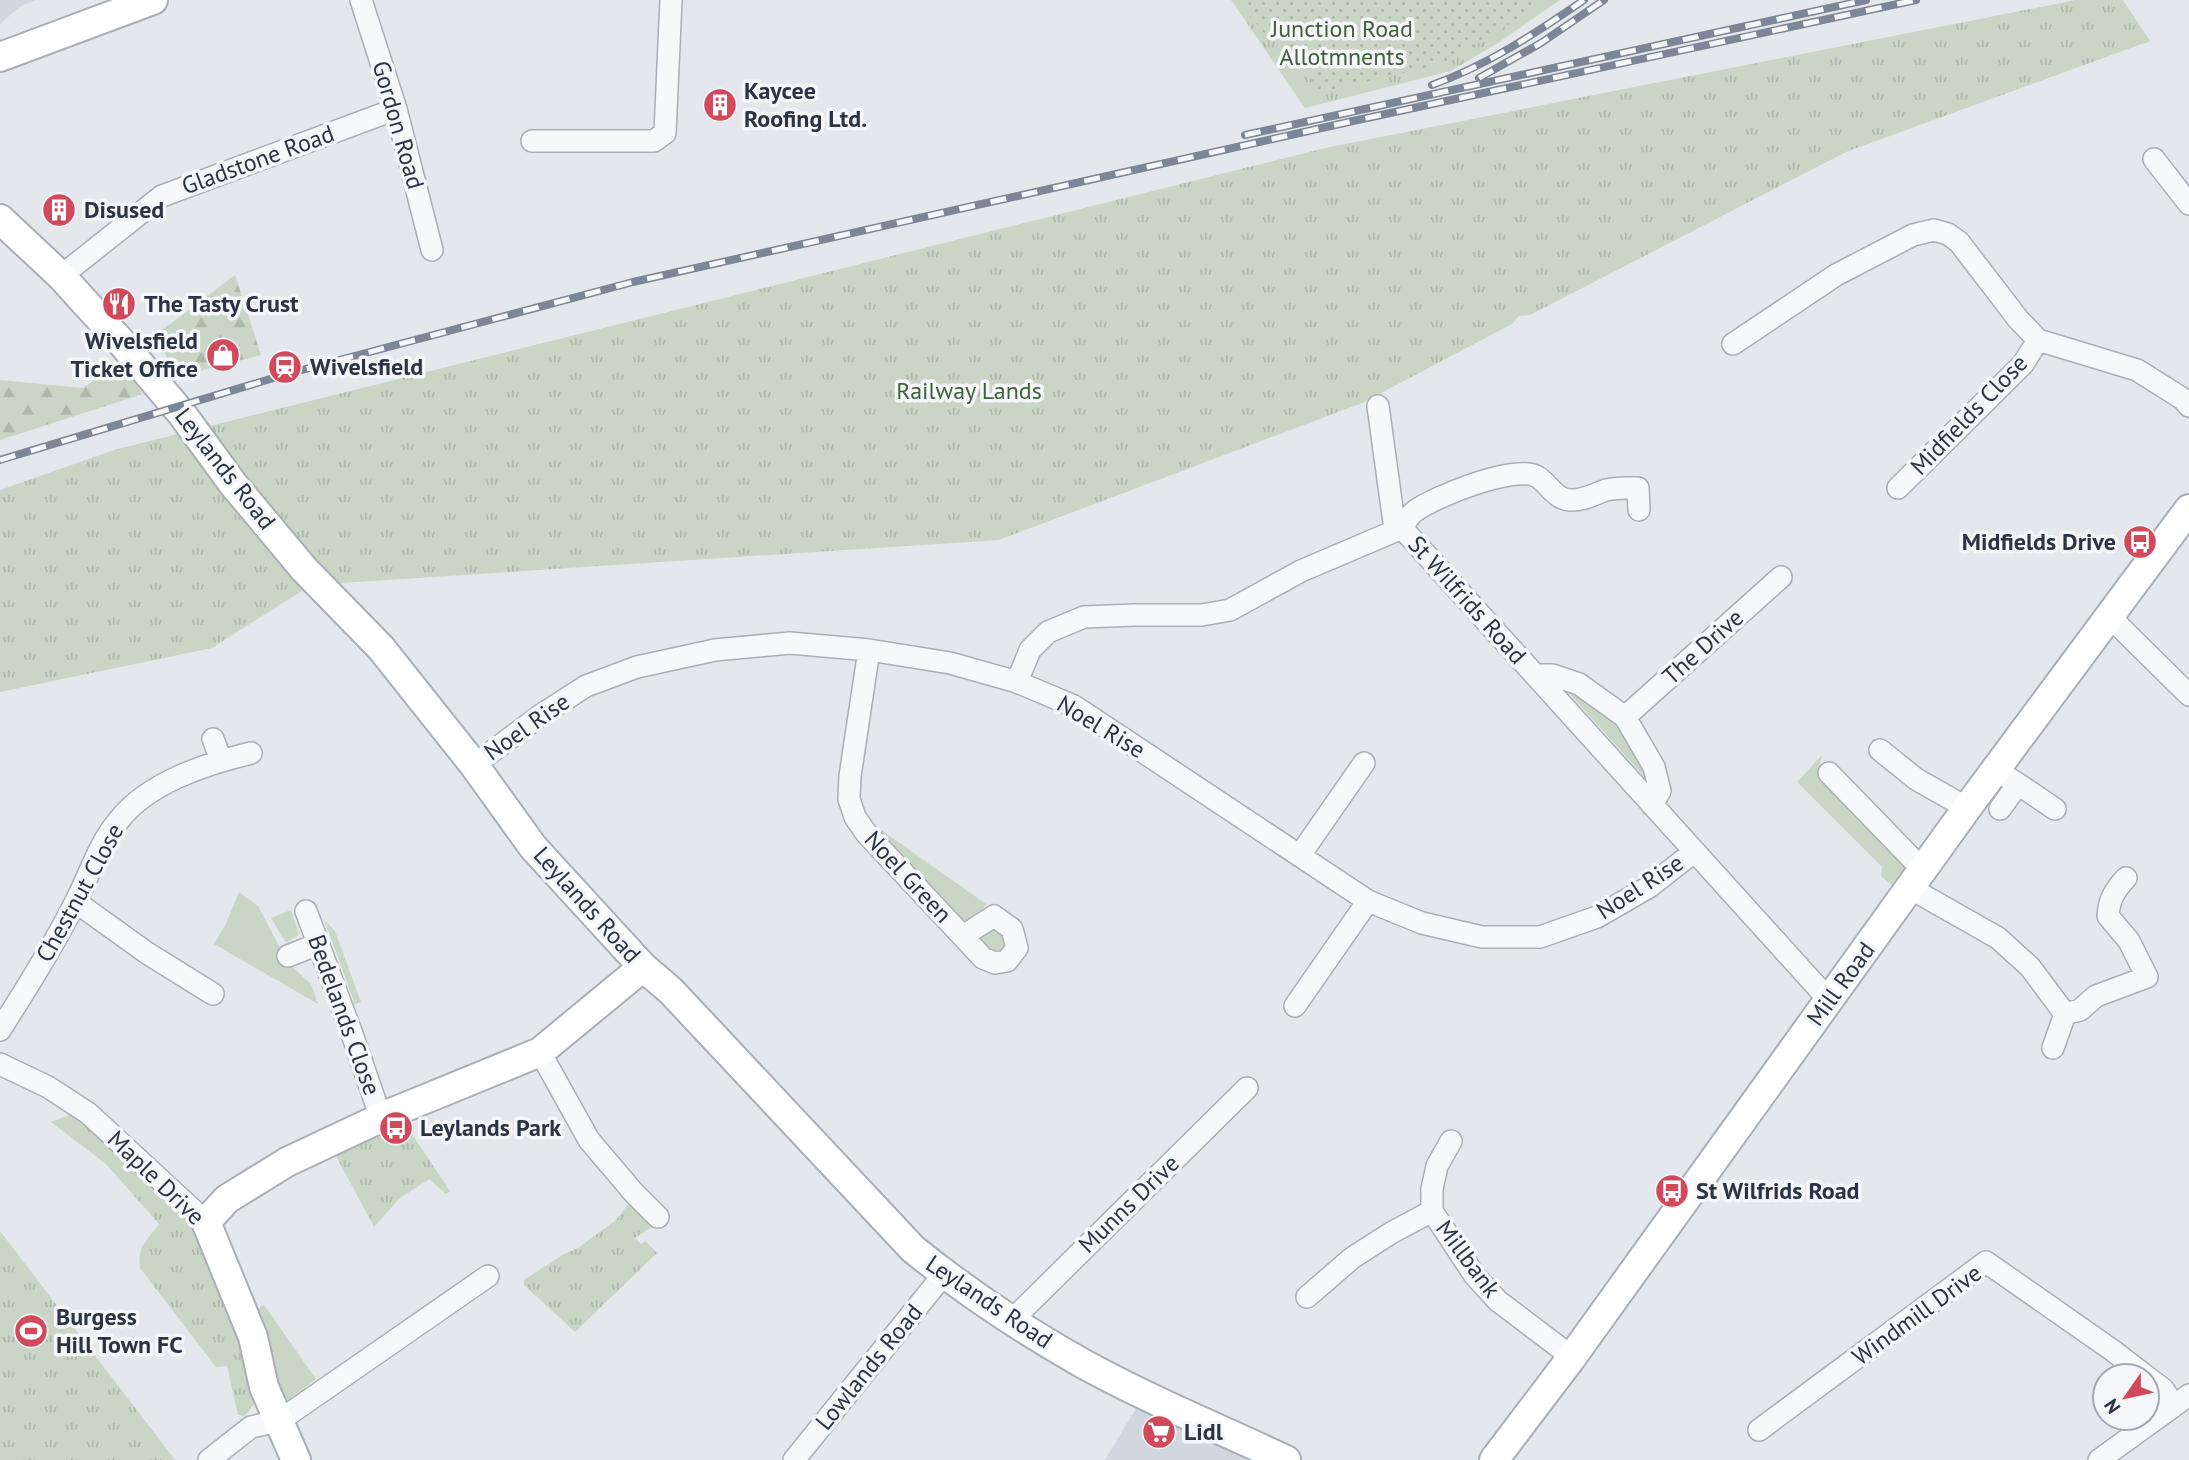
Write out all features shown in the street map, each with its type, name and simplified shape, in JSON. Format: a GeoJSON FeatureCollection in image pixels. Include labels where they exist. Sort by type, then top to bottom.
{"type":"FeatureCollection","features":[{"type":"Feature","properties":{"kind":"street"},"geometry":{"type":"LineString","coordinates":[[0,57],[153,0]]}},
{"type":"Feature","properties":{"kind":"street","name":"Gordon Road"},"geometry":{"type":"LineString","coordinates":[[361,0],[396,109],[432,250]]}},
{"type":"Feature","properties":{"kind":"street"},"geometry":{"type":"LineString","coordinates":[[532,141],[654,141],[660,138],[665,132],[671,0]]}},
{"type":"Feature","properties":{"kind":"street","name":"Gladstone Road"},"geometry":{"type":"LineString","coordinates":[[61,276],[162,196],[396,109]]}},
{"type":"Feature","properties":{"kind":"street"},"geometry":{"type":"LineString","coordinates":[[2154,159],[2189,204]]}},
{"type":"Feature","properties":{"kind":"street","name":"Leylands Road"},"geometry":{"type":"LineString","coordinates":[[0,219],[61,276],[145,369],[233,484],[304,569],[381,648],[474,765],[533,847],[643,967],[671,991],[913,1249],[1011,1321],[1084,1364],[1286,1460]]}},
{"type":"Feature","properties":{"kind":"street"},"geometry":{"type":"LineString","coordinates":[[1733,344],[1836,275],[1913,235],[1929,230],[1941,231],[1959,242],[2018,319],[2038,340],[2137,370],[2183,399],[2189,406]]}},
{"type":"Feature","properties":{"kind":"street","name":"Midfields Close"},"geometry":{"type":"LineString","coordinates":[[1898,488],[2023,364],[2038,340]]}},
{"type":"Feature","properties":{"kind":"street","name":"St Wilfrids Road"},"geometry":{"type":"LineString","coordinates":[[1378,406],[1399,529],[1829,1000]]}},
{"type":"Feature","properties":{"kind":"street"},"geometry":{"type":"LineString","coordinates":[[1017,682],[1030,650],[1048,632],[1084,617],[1202,615],[1230,610],[1301,571],[1399,529],[1411,513],[1437,497],[1499,477],[1520,474],[1535,476],[1553,493],[1569,500],[1592,496],[1609,489],[1638,488],[1639,510]]}},
{"type":"Feature","properties":{"kind":"street","name":"Mill Road"},"geometry":{"type":"LineString","coordinates":[[1494,1460],[1572,1357],[1967,808],[2007,777],[2109,616],[2189,509]]}},
{"type":"Feature","properties":{"kind":"street","name":"The Drive"},"geometry":{"type":"LineString","coordinates":[[1625,717],[1781,577]]}},
{"type":"Feature","properties":{"kind":"street"},"geometry":{"type":"LineString","coordinates":[[2109,616],[2189,695]]}},
{"type":"Feature","properties":{"kind":"street","name":"Noel Rise"},"geometry":{"type":"LineString","coordinates":[[474,765],[541,715],[586,686],[637,667],[715,650],[790,643],[869,650],[950,663],[1017,682],[1074,706],[1368,901],[1422,923],[1482,937],[1540,937],[1597,917],[1649,887],[1694,852]]}},
{"type":"Feature","properties":{"kind":"street","name":"Noel Green"},"geometry":{"type":"LineString","coordinates":[[869,650],[849,799],[855,817],[866,833],[963,936]]}},
{"type":"Feature","properties":{"kind":"street","name":"St Wilfrids Road"},"geometry":{"type":"LineString","coordinates":[[1535,675],[1552,675],[1579,684],[1625,717],[1654,767],[1660,792],[1652,805]]}},
{"type":"Feature","properties":{"kind":"street"},"geometry":{"type":"LineString","coordinates":[[214,739],[221,760]]}},
{"type":"Feature","properties":{"kind":"street"},"geometry":{"type":"LineString","coordinates":[[1880,750],[1916,779],[1967,808]]}},
{"type":"Feature","properties":{"kind":"street","name":"Chestnut Close"},"geometry":{"type":"LineString","coordinates":[[0,1030],[76,902],[101,847],[119,819],[160,787],[221,760],[251,753]]}},
{"type":"Feature","properties":{"kind":"street"},"geometry":{"type":"LineString","coordinates":[[1300,855],[1364,763]]}},
{"type":"Feature","properties":{"kind":"street"},"geometry":{"type":"LineString","coordinates":[[1829,773],[1916,879],[1998,938],[2030,967],[2065,1014]]}},
{"type":"Feature","properties":{"kind":"street"},"geometry":{"type":"LineString","coordinates":[[2000,808],[2007,777],[2054,809]]}},
{"type":"Feature","properties":{"kind":"street"},"geometry":{"type":"LineString","coordinates":[[2065,1014],[2080,1010],[2096,996],[2154,982],[2129,941],[2108,916],[2109,902],[2126,878]]}},
{"type":"Feature","properties":{"kind":"street"},"geometry":{"type":"LineString","coordinates":[[1295,1006],[1368,901]]}},
{"type":"Feature","properties":{"kind":"street"},"geometry":{"type":"LineString","coordinates":[[76,902],[117,933],[213,994]]}},
{"type":"Feature","properties":{"kind":"street","name":"Bedelands Close"},"geometry":{"type":"LineString","coordinates":[[306,911],[381,1118]]}},
{"type":"Feature","properties":{"kind":"street"},"geometry":{"type":"LineString","coordinates":[[288,956],[318,944]]}},
{"type":"Feature","properties":{"kind":"street"},"geometry":{"type":"LineString","coordinates":[[206,1222],[227,1199],[287,1162],[381,1118],[540,1052],[643,967]]}},
{"type":"Feature","properties":{"kind":"street"},"geometry":{"type":"LineString","coordinates":[[2053,1048],[2065,1014]]}},
{"type":"Feature","properties":{"kind":"street"},"geometry":{"type":"LineString","coordinates":[[540,1052],[589,1140],[658,1217]]}},
{"type":"Feature","properties":{"kind":"street","name":"Maple Drive"},"geometry":{"type":"LineString","coordinates":[[0,1064],[48,1087],[88,1113],[206,1222],[253,1337],[264,1387],[296,1460]]}},
{"type":"Feature","properties":{"kind":"street","name":"Munns Drive"},"geometry":{"type":"LineString","coordinates":[[1011,1321],[1247,1088]]}},
{"type":"Feature","properties":{"kind":"street","name":"Millbank"},"geometry":{"type":"LineString","coordinates":[[1451,1141],[1437,1166],[1432,1189],[1432,1212],[1475,1276],[1498,1301],[1572,1357]]}},
{"type":"Feature","properties":{"kind":"street","name":"Millbank"},"geometry":{"type":"LineString","coordinates":[[1307,1297],[1352,1258],[1391,1233],[1432,1212]]}},
{"type":"Feature","properties":{"kind":"street","name":"Windmill Drive"},"geometry":{"type":"LineString","coordinates":[[1759,1430],[1986,1262],[2127,1362]]}},
{"type":"Feature","properties":{"kind":"street","name":"Lowlands Road"},"geometry":{"type":"LineString","coordinates":[[794,1460],[944,1274]]}},
{"type":"Feature","properties":{"kind":"street"},"geometry":{"type":"LineString","coordinates":[[209,1460],[251,1427],[279,1420],[488,1276]]}},
{"type":"Feature","properties":{"kind":"street"},"geometry":{"type":"LineString","coordinates":[[2099,1460],[2182,1401],[2161,1388]]}},
{"type":"Feature","properties":{"kind":"shaded area"},"geometry":{"type":"Polygon","coordinates":[[[0,0],[36,0],[21,6],[0,24],[0,0]]]}},
{"type":"Feature","properties":{"kind":"shaded area","name":"Lidl"},"geometry":{"type":"Polygon","coordinates":[[[1138,1405],[1256,1460],[1105,1460],[1138,1405]]]}},
{"type":"Feature","properties":{"kind":"green space","name":"Junction Road Allotmnents"},"geometry":{"type":"Polygon","coordinates":[[[1231,0],[1560,0],[1498,43],[1451,71],[1305,108],[1231,0]]]}},
{"type":"Feature","properties":{"kind":"green space","name":"Junction Road Allotmnents"},"geometry":{"type":"Polygon","coordinates":[[[1236,0],[1547,0],[1449,62],[1319,93],[1300,60],[1263,32],[1236,0]]]}},
{"type":"Feature","properties":{"kind":"green space","name":"Railway Lands"},"geometry":{"type":"Polygon","coordinates":[[[2076,0],[2123,0],[2150,41],[1846,152],[1530,315],[1519,316],[1512,324],[1362,403],[999,540],[311,585],[212,648],[0,692],[0,490],[114,450],[1325,148],[2076,0]]]}},
{"type":"Feature","properties":{"kind":"green space"},"geometry":{"type":"Polygon","coordinates":[[[235,275],[261,355],[169,379],[163,372],[170,367],[158,333],[235,275]]]}},
{"type":"Feature","properties":{"kind":"green space"},"geometry":{"type":"Polygon","coordinates":[[[120,361],[143,394],[0,440],[0,380],[83,388],[120,361]]]}},
{"type":"Feature","properties":{"kind":"green space"},"geometry":{"type":"Polygon","coordinates":[[[1561,684],[1618,722],[1650,783],[1561,684]]]}},
{"type":"Feature","properties":{"kind":"green space"},"geometry":{"type":"Polygon","coordinates":[[[1822,755],[1817,776],[1909,868],[1894,887],[1881,876],[1882,867],[1797,782],[1822,755]]]}},
{"type":"Feature","properties":{"kind":"green space"},"geometry":{"type":"Polygon","coordinates":[[[870,822],[986,904],[974,922],[964,923],[870,822]]]}},
{"type":"Feature","properties":{"kind":"green space"},"geometry":{"type":"Polygon","coordinates":[[[239,892],[258,906],[288,963],[311,984],[318,1004],[214,944],[226,924],[239,892]]]}},
{"type":"Feature","properties":{"kind":"green space"},"geometry":{"type":"Polygon","coordinates":[[[291,910],[299,935],[286,943],[271,918],[291,910]]]}},
{"type":"Feature","properties":{"kind":"green space"},"geometry":{"type":"Polygon","coordinates":[[[324,919],[335,931],[361,1002],[355,1004],[324,919]]]}},
{"type":"Feature","properties":{"kind":"green space"},"geometry":{"type":"Polygon","coordinates":[[[1001,926],[1011,946],[996,956],[982,946],[979,937],[982,929],[1001,926]]]}},
{"type":"Feature","properties":{"kind":"green space"},"geometry":{"type":"Polygon","coordinates":[[[72,1114],[81,1117],[198,1227],[222,1286],[256,1402],[245,1416],[238,1415],[227,1366],[216,1367],[140,1268],[142,1249],[159,1224],[106,1164],[51,1122],[72,1114]]]}},
{"type":"Feature","properties":{"kind":"green space"},"geometry":{"type":"Polygon","coordinates":[[[405,1124],[450,1191],[446,1194],[429,1179],[399,1199],[374,1227],[335,1154],[405,1124]]]}},
{"type":"Feature","properties":{"kind":"green space"},"geometry":{"type":"Polygon","coordinates":[[[632,1199],[655,1225],[635,1238],[641,1244],[645,1241],[657,1253],[575,1332],[524,1285],[524,1280],[578,1248],[616,1220],[632,1199]]]}},
{"type":"Feature","properties":{"kind":"green space","name":"Burgess Hill Town FC"},"geometry":{"type":"Polygon","coordinates":[[[0,1231],[175,1460],[0,1460],[0,1231]]]}},
{"type":"Feature","properties":{"kind":"green space"},"geometry":{"type":"Polygon","coordinates":[[[264,1305],[316,1379],[289,1400],[281,1394],[256,1310],[264,1305]]]}},
{"type":"Feature","properties":{"kind":"railway"},"geometry":{"type":"LineString","coordinates":[[1432,85],[1492,58],[1584,0]]}},
{"type":"Feature","properties":{"kind":"railway"},"geometry":{"type":"LineString","coordinates":[[1479,78],[1541,43],[1604,0]]}},
{"type":"Feature","properties":{"kind":"railway"},"geometry":{"type":"LineString","coordinates":[[1245,135],[1866,0]]}},
{"type":"Feature","properties":{"kind":"railway"},"geometry":{"type":"LineString","coordinates":[[0,460],[287,374],[633,282],[1353,121],[1916,0]]}},
{"type":"Feature","properties":{"kind":"place","name":"Kaycee Roofing Ltd."},"geometry":{"type":"Point","coordinates":[720,105]}},
{"type":"Feature","properties":{"kind":"place","name":"Disused"},"geometry":{"type":"Point","coordinates":[59,210]}},
{"type":"Feature","properties":{"kind":"place","name":"The Tasty Crust"},"geometry":{"type":"Point","coordinates":[119,304]}},
{"type":"Feature","properties":{"kind":"place","name":"Wivelsfield Ticket Office"},"geometry":{"type":"Point","coordinates":[223,355]}},
{"type":"Feature","properties":{"kind":"place","name":"Wivelsfield"},"geometry":{"type":"Point","coordinates":[285,367]}},
{"type":"Feature","properties":{"kind":"place","name":"Midfields Drive"},"geometry":{"type":"Point","coordinates":[2140,542]}},
{"type":"Feature","properties":{"kind":"place","name":"Leylands Park"},"geometry":{"type":"Point","coordinates":[396,1128]}},
{"type":"Feature","properties":{"kind":"place","name":"St Wilfrids Road"},"geometry":{"type":"Point","coordinates":[1672,1191]}},
{"type":"Feature","properties":{"kind":"place","name":"Burgess Hill Town FC"},"geometry":{"type":"Point","coordinates":[31,1331]}},
{"type":"Feature","properties":{"kind":"place","name":"Lidl"},"geometry":{"type":"Point","coordinates":[1159,1432]}}]}
